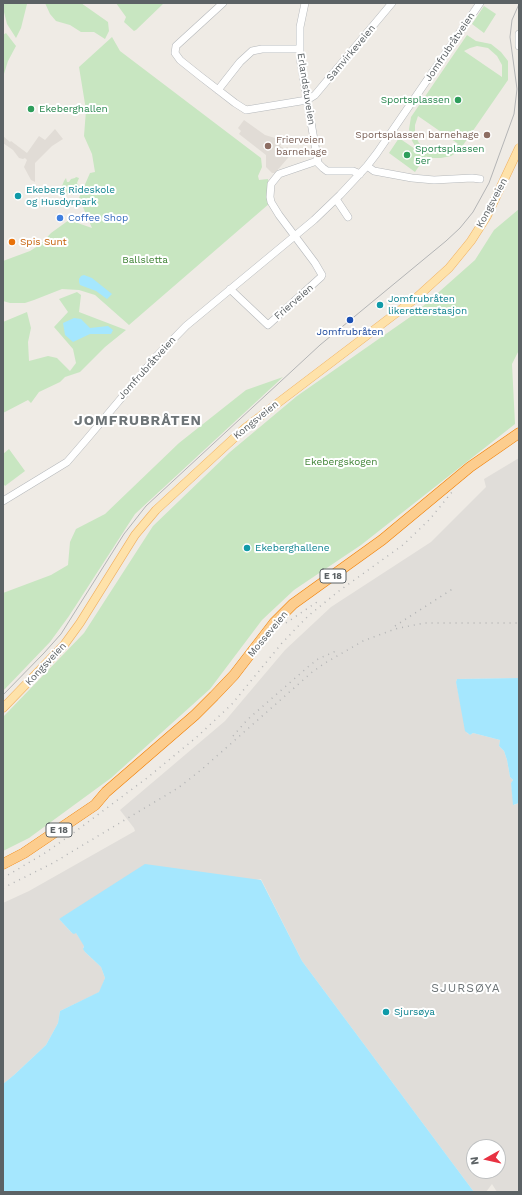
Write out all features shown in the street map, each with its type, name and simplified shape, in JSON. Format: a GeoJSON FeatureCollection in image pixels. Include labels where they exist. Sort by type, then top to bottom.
{"type":"FeatureCollection","features":[{"type":"Feature","properties":{"kind":"highway","name":"Mosseveien"},"geometry":{"type":"LineString","coordinates":[[4,860],[91,800],[106,792],[195,715],[214,696],[234,675],[274,623],[293,604],[382,540],[470,467],[519,433]]}},
{"type":"Feature","properties":{"kind":"main road","name":"Kongsveien"},"geometry":{"type":"LineString","coordinates":[[3,708],[67,641],[135,535],[161,504],[241,431],[416,298],[446,271],[471,241],[487,216],[519,148]]}},
{"type":"Feature","properties":{"kind":"street"},"geometry":{"type":"LineString","coordinates":[[222,3],[176,46],[174,52],[175,55],[238,106],[246,110],[307,100]]}},
{"type":"Feature","properties":{"kind":"street","name":"Erlandstuveien"},"geometry":{"type":"LineString","coordinates":[[305,3],[300,27],[299,48],[317,161]]}},
{"type":"Feature","properties":{"kind":"street","name":"Samvirkeveien"},"geometry":{"type":"LineString","coordinates":[[307,100],[315,95],[392,3]]}},
{"type":"Feature","properties":{"kind":"street","name":"Jomfrubråtveien"},"geometry":{"type":"LineString","coordinates":[[3,502],[67,462],[162,349],[186,326],[314,220],[360,174],[480,3]]}},
{"type":"Feature","properties":{"kind":"street"},"geometry":{"type":"LineString","coordinates":[[519,34],[519,46]]}},
{"type":"Feature","properties":{"kind":"street"},"geometry":{"type":"LineString","coordinates":[[218,90],[240,62],[252,51],[262,49],[299,48]]}},
{"type":"Feature","properties":{"kind":"street"},"geometry":{"type":"LineString","coordinates":[[294,236],[271,202],[271,184],[274,179],[283,173],[317,161],[319,166],[327,171],[353,170],[360,174]]}},
{"type":"Feature","properties":{"kind":"street"},"geometry":{"type":"LineString","coordinates":[[367,166],[374,171],[427,180],[480,179]]}},
{"type":"Feature","properties":{"kind":"street"},"geometry":{"type":"LineString","coordinates":[[336,199],[348,217]]}},
{"type":"Feature","properties":{"kind":"street","name":"Frierveien"},"geometry":{"type":"LineString","coordinates":[[230,289],[268,325],[321,278],[322,275],[315,263],[294,236]]}},
{"type":"Feature","properties":{"kind":"shaded area","name":"Frierveien barnehage"},"geometry":{"type":"Polygon","coordinates":[[[244,120],[265,135],[275,138],[281,144],[280,146],[285,149],[287,147],[293,152],[275,173],[272,173],[266,167],[266,155],[239,134],[241,131],[238,128],[244,120]]]}},
{"type":"Feature","properties":{"kind":"shaded area"},"geometry":{"type":"Polygon","coordinates":[[[55,129],[63,139],[52,146],[35,163],[35,182],[31,180],[24,167],[27,160],[25,158],[19,158],[13,150],[3,143],[3,136],[27,153],[39,136],[45,140],[55,129]]]}},
{"type":"Feature","properties":{"kind":"shaded area"},"geometry":{"type":"Polygon","coordinates":[[[519,458],[519,678],[457,679],[456,682],[467,733],[470,735],[473,733],[500,740],[499,746],[504,751],[510,777],[513,780],[511,783],[514,805],[519,803],[519,1192],[497,1192],[492,1184],[486,1192],[474,1192],[302,961],[261,879],[59,919],[72,933],[76,933],[85,946],[83,947],[85,952],[101,967],[105,978],[100,992],[60,1011],[58,1023],[46,1045],[3,1084],[3,903],[29,891],[135,831],[120,810],[225,721],[285,650],[331,607],[431,542],[486,487],[484,479],[519,458]]]}},
{"type":"Feature","properties":{"kind":"green space"},"geometry":{"type":"Polygon","coordinates":[[[3,3],[27,4],[21,28],[16,38],[7,24],[3,3]]]}},
{"type":"Feature","properties":{"kind":"green space"},"geometry":{"type":"Polygon","coordinates":[[[45,3],[81,3],[108,22],[109,31],[105,39],[94,32],[81,32],[70,25],[56,21],[50,14],[45,3]]]}},
{"type":"Feature","properties":{"kind":"green space"},"geometry":{"type":"Polygon","coordinates":[[[116,3],[164,3],[134,31],[124,22],[126,17],[116,3]]]}},
{"type":"Feature","properties":{"kind":"green space"},"geometry":{"type":"Polygon","coordinates":[[[484,6],[496,14],[484,33],[472,24],[484,6]]]}},
{"type":"Feature","properties":{"kind":"green space"},"geometry":{"type":"Polygon","coordinates":[[[6,33],[16,46],[8,61],[3,77],[3,35],[6,33]]]}},
{"type":"Feature","properties":{"kind":"green space","name":"Sportsplassen"},"geometry":{"type":"Polygon","coordinates":[[[467,35],[476,41],[491,44],[501,52],[508,61],[508,80],[459,151],[451,156],[429,158],[426,156],[415,172],[389,153],[399,138],[421,153],[410,137],[409,129],[411,117],[467,35]],[[477,46],[464,51],[502,77],[502,65],[497,56],[488,48],[477,46]],[[418,116],[415,125],[415,135],[419,143],[425,148],[433,152],[443,152],[458,144],[457,143],[418,116]]]}},
{"type":"Feature","properties":{"kind":"green space","name":"Ballsletta"},"geometry":{"type":"Polygon","coordinates":[[[112,37],[120,51],[261,158],[262,167],[258,176],[259,180],[268,179],[270,203],[129,325],[95,295],[79,290],[62,289],[25,303],[10,303],[3,301],[3,261],[30,251],[41,244],[51,233],[69,220],[92,228],[79,198],[90,173],[95,172],[92,154],[84,136],[86,110],[79,67],[112,37]]]}},
{"type":"Feature","properties":{"kind":"green space"},"geometry":{"type":"Polygon","coordinates":[[[76,177],[79,178],[77,183],[80,187],[76,189],[72,195],[67,194],[63,191],[62,186],[64,181],[66,178],[67,182],[69,182],[71,179],[76,177]]]}},
{"type":"Feature","properties":{"kind":"green space","name":"Ekebergskogen"},"geometry":{"type":"Polygon","coordinates":[[[519,209],[519,350],[512,364],[515,424],[361,545],[294,590],[262,620],[210,689],[111,778],[29,838],[3,851],[3,717],[84,633],[153,526],[230,452],[297,396],[413,315],[475,260],[494,230],[519,209]]]}},
{"type":"Feature","properties":{"kind":"green space"},"geometry":{"type":"Polygon","coordinates":[[[77,292],[81,295],[79,312],[126,330],[105,347],[80,372],[65,377],[60,382],[39,392],[31,403],[28,400],[3,413],[3,322],[27,312],[31,328],[28,342],[29,361],[48,356],[57,358],[70,371],[76,363],[73,349],[54,327],[68,312],[59,299],[77,292]]]}},
{"type":"Feature","properties":{"kind":"green space"},"geometry":{"type":"Polygon","coordinates":[[[283,377],[135,514],[69,616],[50,642],[3,691],[3,593],[51,575],[68,565],[70,542],[76,529],[105,514],[179,443],[246,390],[283,377]]]}},
{"type":"Feature","properties":{"kind":"green space"},"geometry":{"type":"Polygon","coordinates":[[[9,449],[25,471],[5,486],[3,483],[3,454],[9,449]]]}},
{"type":"Feature","properties":{"kind":"water"},"geometry":{"type":"Polygon","coordinates":[[[84,275],[92,278],[112,294],[107,299],[96,291],[80,285],[79,279],[84,275]]]}},
{"type":"Feature","properties":{"kind":"water"},"geometry":{"type":"Polygon","coordinates":[[[74,318],[81,319],[90,328],[108,326],[113,330],[111,334],[90,334],[73,342],[65,335],[63,323],[74,318]]]}},
{"type":"Feature","properties":{"kind":"water"},"geometry":{"type":"Polygon","coordinates":[[[519,678],[519,803],[513,805],[511,783],[513,780],[510,777],[504,751],[499,746],[500,740],[473,733],[470,735],[465,731],[456,682],[457,679],[519,678]]]}},
{"type":"Feature","properties":{"kind":"water"},"geometry":{"type":"Polygon","coordinates":[[[145,864],[261,880],[302,961],[474,1192],[3,1192],[3,1084],[46,1045],[58,1023],[60,1011],[99,992],[105,978],[101,967],[83,949],[84,946],[76,933],[72,933],[59,919],[145,864]]]}},
{"type":"Feature","properties":{"kind":"tram line"},"geometry":{"type":"LineString","coordinates":[[3,695],[61,634],[124,534],[146,506],[320,345],[446,241],[460,228],[473,212],[489,183],[514,114],[517,89],[510,37],[512,20],[519,4]]}},
{"type":"Feature","properties":{"kind":"railway"},"geometry":{"type":"LineString","coordinates":[[3,878],[45,853],[72,834],[147,778],[198,736],[232,704],[282,643],[308,616],[339,591],[403,545],[430,519],[452,492]]}},
{"type":"Feature","properties":{"kind":"railway"},"geometry":{"type":"LineString","coordinates":[[395,626],[454,588]]}},
{"type":"Feature","properties":{"kind":"railway"},"geometry":{"type":"LineString","coordinates":[[286,623],[317,602]]}},
{"type":"Feature","properties":{"kind":"railway"},"geometry":{"type":"LineString","coordinates":[[3,888],[53,863],[178,788],[201,770],[311,673],[363,641],[395,629],[424,623],[519,623]]}},
{"type":"Feature","properties":{"kind":"railway"},"geometry":{"type":"LineString","coordinates":[[233,736],[247,720],[309,666],[318,659],[336,651]]}},
{"type":"Feature","properties":{"kind":"place","name":"Sportsplassen"},"geometry":{"type":"Point","coordinates":[458,100]}},
{"type":"Feature","properties":{"kind":"place","name":"Ekeberghallen"},"geometry":{"type":"Point","coordinates":[31,109]}},
{"type":"Feature","properties":{"kind":"place","name":"Sportsplassen barnehage"},"geometry":{"type":"Point","coordinates":[487,135]}},
{"type":"Feature","properties":{"kind":"place","name":"Frierveien barnehage"},"geometry":{"type":"Point","coordinates":[268,146]}},
{"type":"Feature","properties":{"kind":"place","name":"Sportsplassen 5er"},"geometry":{"type":"Point","coordinates":[407,155]}},
{"type":"Feature","properties":{"kind":"place","name":"Ekeberg Rideskole og Husdyrpark"},"geometry":{"type":"Point","coordinates":[18,196]}},
{"type":"Feature","properties":{"kind":"place","name":"Coffee Shop"},"geometry":{"type":"Point","coordinates":[60,218]}},
{"type":"Feature","properties":{"kind":"place","name":"Spis Sunt"},"geometry":{"type":"Point","coordinates":[12,242]}},
{"type":"Feature","properties":{"kind":"place","name":"Jomfrubråten likeretterstasjon"},"geometry":{"type":"Point","coordinates":[380,305]}},
{"type":"Feature","properties":{"kind":"place","name":"Jomfrubråten"},"geometry":{"type":"Point","coordinates":[350,320]}},
{"type":"Feature","properties":{"kind":"place","name":"Ekeberghallene"},"geometry":{"type":"Point","coordinates":[247,548]}},
{"type":"Feature","properties":{"kind":"place","name":"Sjursøya"},"geometry":{"type":"Point","coordinates":[386,1012]}},
{"type":"Feature","properties":{"kind":"district","name":"JOMFRUBRÅTEN"},"geometry":{"type":"Point","coordinates":[138,421]}},
{"type":"Feature","properties":{"kind":"district","name":"SJURSØYA"},"geometry":{"type":"Point","coordinates":[466,988]}}]}
